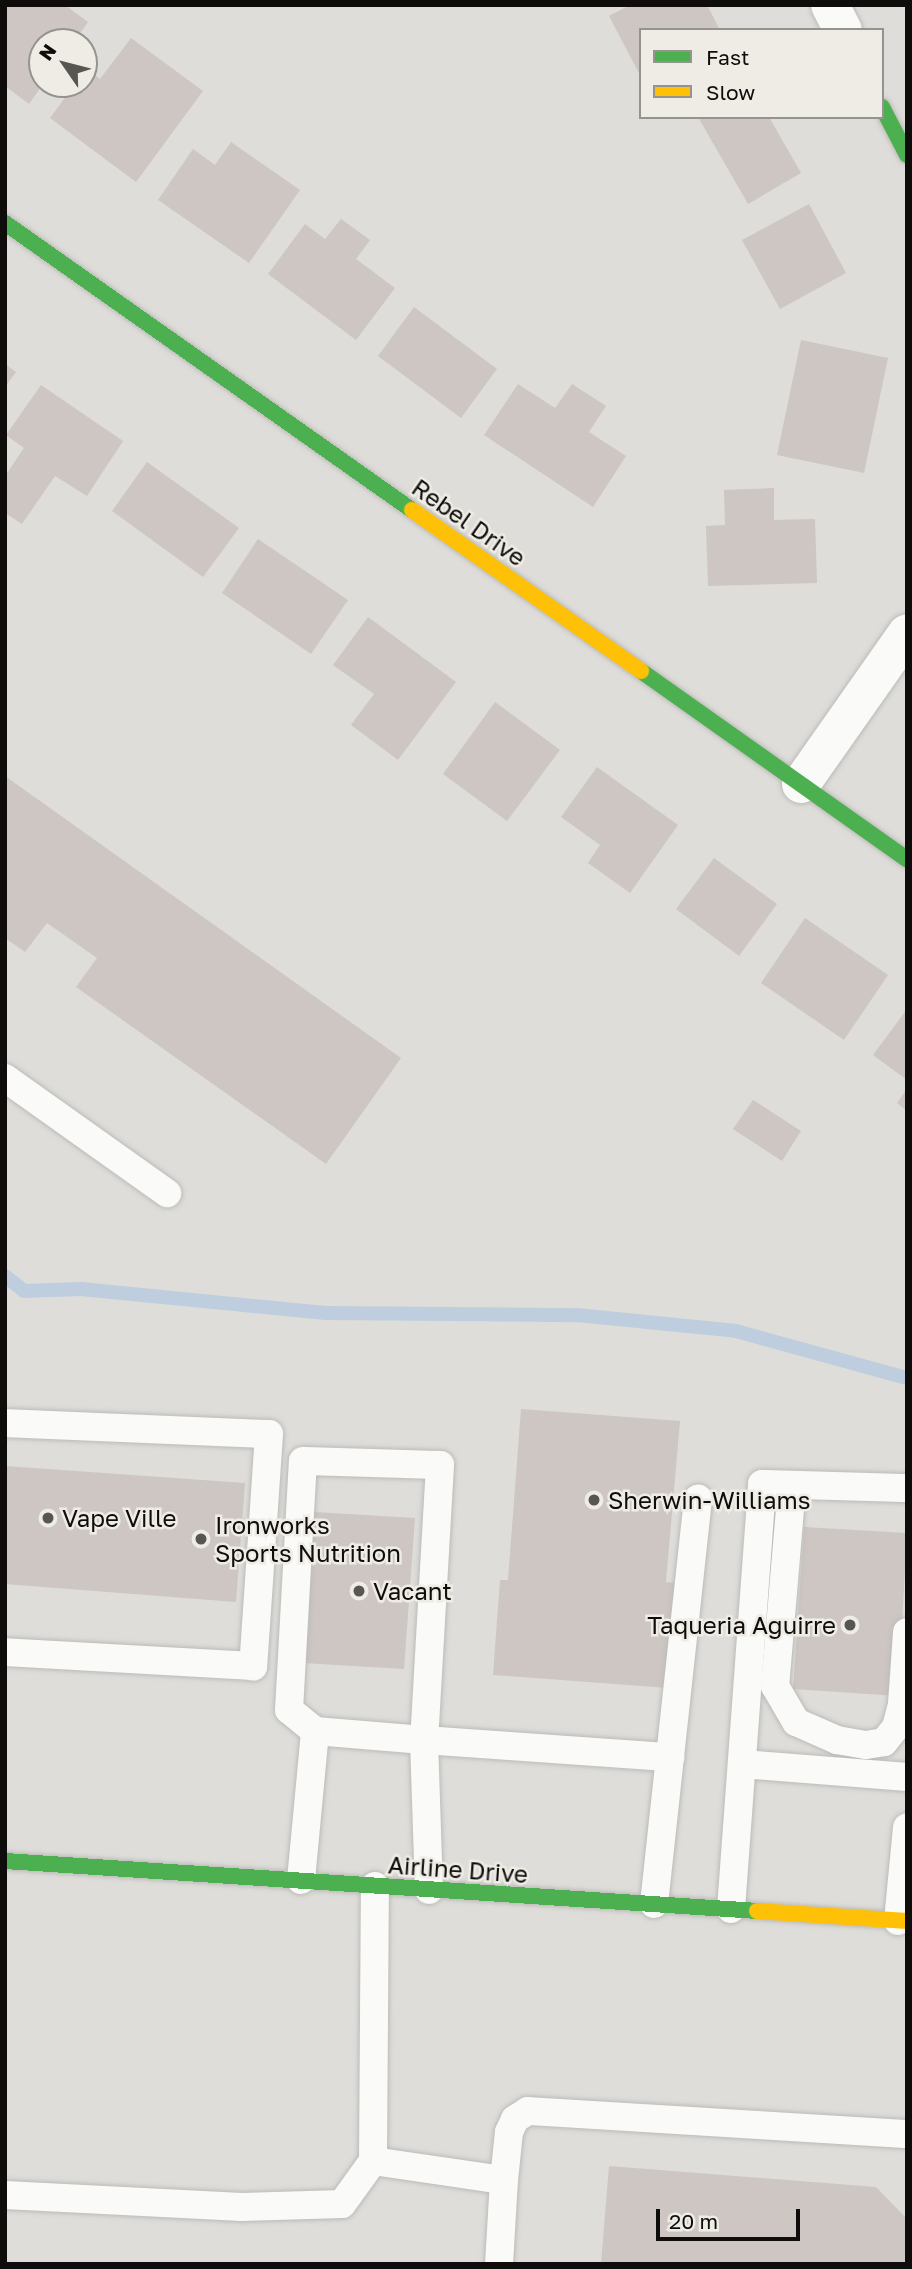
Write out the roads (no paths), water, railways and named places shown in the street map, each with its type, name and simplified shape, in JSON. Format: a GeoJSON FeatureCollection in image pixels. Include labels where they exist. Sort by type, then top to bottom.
{"type":"FeatureCollection","features":[{"type":"Feature","properties":{"kind":"street"},"geometry":{"type":"LineString","coordinates":[[831,5],[842,28]]}},
{"type":"Feature","properties":{"kind":"street"},"geometry":{"type":"LineString","coordinates":[[884,111],[907,155]]}},
{"type":"Feature","properties":{"kind":"street","name":"Rebel Drive"},"geometry":{"type":"LineString","coordinates":[[5,223],[907,859]]}},
{"type":"Feature","properties":{"kind":"street"},"geometry":{"type":"LineString","coordinates":[[801,784],[907,634]]}},
{"type":"Feature","properties":{"kind":"street","name":"Airline Drive"},"geometry":{"type":"LineString","coordinates":[[5,1861],[902,1921]]}},
{"type":"Feature","properties":{"kind":"lane"},"geometry":{"type":"LineString","coordinates":[[5,1078],[167,1193]]}},
{"type":"Feature","properties":{"kind":"lane"},"geometry":{"type":"LineString","coordinates":[[5,1423],[269,1434],[253,1666],[5,1652]]}},
{"type":"Feature","properties":{"kind":"lane"},"geometry":{"type":"LineString","coordinates":[[429,1890],[424,1740],[440,1465],[303,1461],[289,1710],[315,1731],[424,1740],[670,1757]]}},
{"type":"Feature","properties":{"kind":"lane"},"geometry":{"type":"LineString","coordinates":[[731,1909],[762,1484],[907,1488]]}},
{"type":"Feature","properties":{"kind":"lane"},"geometry":{"type":"LineString","coordinates":[[792,1485],[775,1686],[796,1722],[837,1740],[866,1745],[884,1742],[896,1727],[902,1703],[907,1632]]}},
{"type":"Feature","properties":{"kind":"lane"},"geometry":{"type":"LineString","coordinates":[[654,1904],[698,1498]]}},
{"type":"Feature","properties":{"kind":"lane"},"geometry":{"type":"LineString","coordinates":[[300,1880],[315,1731]]}},
{"type":"Feature","properties":{"kind":"lane"},"geometry":{"type":"LineString","coordinates":[[742,1764],[907,1777]]}},
{"type":"Feature","properties":{"kind":"lane"},"geometry":{"type":"LineString","coordinates":[[902,1921],[907,1827]]}},
{"type":"Feature","properties":{"kind":"lane"},"geometry":{"type":"LineString","coordinates":[[5,2195],[242,2207],[342,2204],[373,2161],[375,1886]]}},
{"type":"Feature","properties":{"kind":"lane"},"geometry":{"type":"LineString","coordinates":[[499,2264],[509,2132],[515,2119],[528,2111],[907,2134]]}},
{"type":"Feature","properties":{"kind":"lane"},"geometry":{"type":"LineString","coordinates":[[373,2161],[504,2180]]}},
{"type":"Feature","properties":{"kind":"waterway"},"geometry":{"type":"LineString","coordinates":[[5,1276],[24,1291],[81,1289],[326,1313],[577,1315],[736,1331],[907,1378]]}},
{"type":"Feature","properties":{"kind":"place","name":"Sherwin-Williams"},"geometry":{"type":"Point","coordinates":[594,1500]}},
{"type":"Feature","properties":{"kind":"place","name":"Vape Ville"},"geometry":{"type":"Point","coordinates":[48,1518]}},
{"type":"Feature","properties":{"kind":"place","name":"Ironworks Sports Nutrition"},"geometry":{"type":"Point","coordinates":[201,1539]}},
{"type":"Feature","properties":{"kind":"place","name":"Vacant"},"geometry":{"type":"Point","coordinates":[359,1591]}},
{"type":"Feature","properties":{"kind":"place","name":"Taqueria Aguirre"},"geometry":{"type":"Point","coordinates":[850,1625]}}]}
